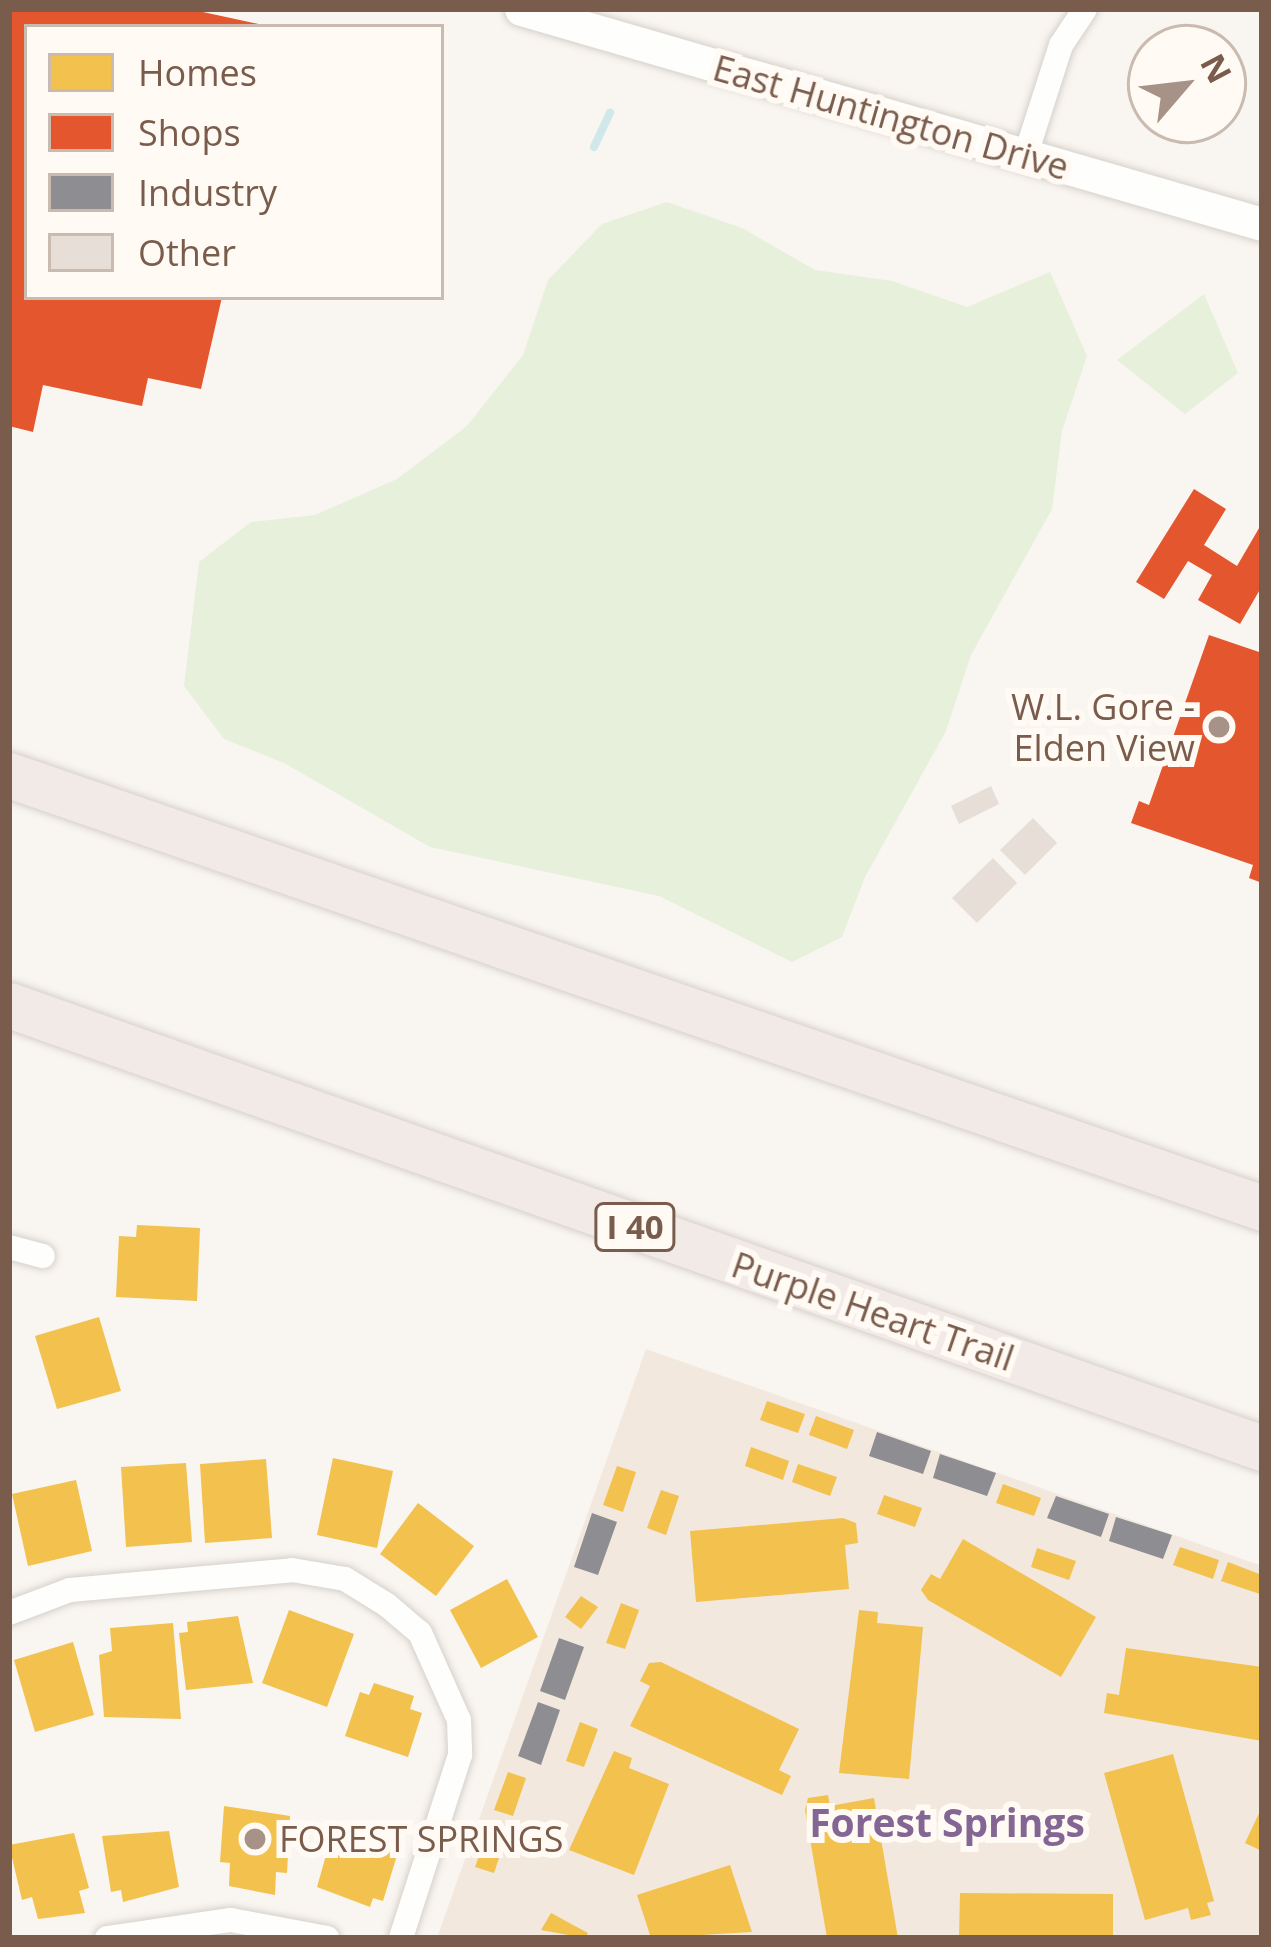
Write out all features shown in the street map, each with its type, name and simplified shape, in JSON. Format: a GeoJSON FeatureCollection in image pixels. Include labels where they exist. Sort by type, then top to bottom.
{"type":"FeatureCollection","features":[{"type":"Feature","properties":{"kind":"highway"},"geometry":{"type":"LineString","coordinates":[[9,775],[1262,1208]]}},
{"type":"Feature","properties":{"kind":"highway","name":"Purple Heart Trail"},"geometry":{"type":"LineString","coordinates":[[9,1005],[1262,1448]]}},
{"type":"Feature","properties":{"kind":"street","name":"East Huntington Drive"},"geometry":{"type":"LineString","coordinates":[[521,9],[1262,224]]}},
{"type":"Feature","properties":{"kind":"street"},"geometry":{"type":"LineString","coordinates":[[1026,154],[1061,45],[1085,9]]}},
{"type":"Feature","properties":{"kind":"street"},"geometry":{"type":"LineString","coordinates":[[9,1247],[43,1256]]}},
{"type":"Feature","properties":{"kind":"street"},"geometry":{"type":"LineString","coordinates":[[9,1613],[70,1589],[292,1570],[345,1579],[387,1605],[436,1659],[459,1737],[401,1938]]}},
{"type":"Feature","properties":{"kind":"street"},"geometry":{"type":"LineString","coordinates":[[107,1938],[231,1920],[327,1938]]}},
{"type":"Feature","properties":{"kind":"shaded area"},"geometry":{"type":"Polygon","coordinates":[[[646,1349],[1262,1566],[1262,1938],[438,1935],[646,1349]]]}},
{"type":"Feature","properties":{"kind":"green space"},"geometry":{"type":"Polygon","coordinates":[[[667,202],[742,228],[815,270],[892,281],[967,307],[1050,272],[1087,356],[1062,431],[1052,509],[971,655],[946,731],[865,877],[842,937],[792,962],[659,896],[430,847],[284,763],[224,739],[184,686],[199,562],[251,522],[315,515],[397,479],[467,426],[523,355],[548,280],[602,224],[667,202]]]}},
{"type":"Feature","properties":{"kind":"green space"},"geometry":{"type":"Polygon","coordinates":[[[1204,294],[1238,373],[1185,414],[1117,360],[1204,294]]]}},
{"type":"Feature","properties":{"kind":"building: Homes"},"geometry":{"type":"Polygon","coordinates":[[[137,1225],[200,1228],[197,1301],[116,1297],[119,1236],[136,1237],[137,1225]]]}},
{"type":"Feature","properties":{"kind":"building: Homes"},"geometry":{"type":"Polygon","coordinates":[[[99,1317],[121,1391],[57,1409],[35,1336],[99,1317]]]}},
{"type":"Feature","properties":{"kind":"building: Homes"},"geometry":{"type":"Polygon","coordinates":[[[767,1401],[805,1414],[798,1433],[760,1420],[767,1401]]]}},
{"type":"Feature","properties":{"kind":"building: Homes"},"geometry":{"type":"Polygon","coordinates":[[[816,1416],[854,1430],[847,1449],[809,1435],[816,1416]]]}},
{"type":"Feature","properties":{"kind":"building: Homes"},"geometry":{"type":"Polygon","coordinates":[[[751,1447],[789,1461],[783,1480],[745,1466],[751,1447]]]}},
{"type":"Feature","properties":{"kind":"building: Homes"},"geometry":{"type":"Polygon","coordinates":[[[333,1458],[393,1471],[377,1548],[317,1535],[333,1458]]]}},
{"type":"Feature","properties":{"kind":"building: Homes"},"geometry":{"type":"Polygon","coordinates":[[[266,1459],[272,1538],[205,1543],[200,1464],[266,1459]]]}},
{"type":"Feature","properties":{"kind":"building: Homes"},"geometry":{"type":"Polygon","coordinates":[[[186,1463],[192,1542],[126,1547],[121,1467],[186,1463]]]}},
{"type":"Feature","properties":{"kind":"building: Homes"},"geometry":{"type":"Polygon","coordinates":[[[798,1464],[837,1477],[830,1496],[792,1482],[798,1464]]]}},
{"type":"Feature","properties":{"kind":"building: Homes"},"geometry":{"type":"Polygon","coordinates":[[[617,1466],[636,1472],[623,1512],[603,1505],[617,1466]]]}},
{"type":"Feature","properties":{"kind":"building: Homes"},"geometry":{"type":"Polygon","coordinates":[[[76,1480],[92,1551],[28,1566],[12,1494],[76,1480]]]}},
{"type":"Feature","properties":{"kind":"building: Homes"},"geometry":{"type":"Polygon","coordinates":[[[1003,1484],[1041,1498],[1034,1516],[996,1503],[1003,1484]]]}},
{"type":"Feature","properties":{"kind":"building: Homes"},"geometry":{"type":"Polygon","coordinates":[[[661,1490],[679,1496],[666,1535],[647,1528],[661,1490]]]}},
{"type":"Feature","properties":{"kind":"building: Homes"},"geometry":{"type":"Polygon","coordinates":[[[884,1495],[922,1508],[915,1527],[877,1514],[884,1495]]]}},
{"type":"Feature","properties":{"kind":"building: Homes"},"geometry":{"type":"Polygon","coordinates":[[[418,1503],[474,1546],[436,1596],[380,1554],[418,1503]]]}},
{"type":"Feature","properties":{"kind":"building: Homes"},"geometry":{"type":"Polygon","coordinates":[[[843,1518],[856,1523],[858,1543],[845,1545],[849,1589],[696,1602],[690,1531],[843,1518]]]}},
{"type":"Feature","properties":{"kind":"building: Homes"},"geometry":{"type":"Polygon","coordinates":[[[963,1539],[1096,1617],[1061,1677],[928,1600],[921,1590],[931,1574],[940,1579],[963,1539]]]}},
{"type":"Feature","properties":{"kind":"building: Homes"},"geometry":{"type":"Polygon","coordinates":[[[1180,1547],[1219,1560],[1213,1579],[1173,1565],[1180,1547]]]}},
{"type":"Feature","properties":{"kind":"building: Homes"},"geometry":{"type":"Polygon","coordinates":[[[1037,1548],[1076,1561],[1069,1580],[1031,1567],[1037,1548]]]}},
{"type":"Feature","properties":{"kind":"building: Homes"},"geometry":{"type":"Polygon","coordinates":[[[1228,1562],[1262,1575],[1260,1594],[1221,1581],[1228,1562]]]}},
{"type":"Feature","properties":{"kind":"building: Homes"},"geometry":{"type":"Polygon","coordinates":[[[507,1579],[538,1637],[481,1668],[450,1610],[507,1579]]]}},
{"type":"Feature","properties":{"kind":"building: Homes"},"geometry":{"type":"Polygon","coordinates":[[[581,1596],[598,1607],[581,1629],[565,1617],[581,1596]]]}},
{"type":"Feature","properties":{"kind":"building: Homes"},"geometry":{"type":"Polygon","coordinates":[[[621,1603],[639,1610],[625,1649],[606,1643],[621,1603]]]}},
{"type":"Feature","properties":{"kind":"building: Homes"},"geometry":{"type":"Polygon","coordinates":[[[289,1610],[354,1634],[327,1707],[262,1683],[289,1610]]]}},
{"type":"Feature","properties":{"kind":"building: Homes"},"geometry":{"type":"Polygon","coordinates":[[[859,1610],[878,1612],[877,1623],[923,1627],[909,1779],[839,1773],[859,1610]]]}},
{"type":"Feature","properties":{"kind":"building: Homes"},"geometry":{"type":"Polygon","coordinates":[[[238,1616],[253,1683],[186,1690],[179,1633],[188,1632],[187,1622],[238,1616]]]}},
{"type":"Feature","properties":{"kind":"building: Homes"},"geometry":{"type":"Polygon","coordinates":[[[173,1623],[181,1719],[104,1717],[99,1655],[112,1651],[110,1628],[173,1623]]]}},
{"type":"Feature","properties":{"kind":"building: Homes"},"geometry":{"type":"Polygon","coordinates":[[[73,1642],[94,1715],[35,1732],[14,1660],[73,1642]]]}},
{"type":"Feature","properties":{"kind":"building: Homes"},"geometry":{"type":"Polygon","coordinates":[[[1126,1648],[1262,1667],[1262,1741],[1104,1713],[1107,1693],[1119,1695],[1126,1648]]]}},
{"type":"Feature","properties":{"kind":"building: Homes"},"geometry":{"type":"Polygon","coordinates":[[[661,1662],[799,1729],[779,1770],[791,1776],[782,1795],[630,1726],[650,1686],[640,1681],[649,1663],[661,1662]]]}},
{"type":"Feature","properties":{"kind":"building: Homes"},"geometry":{"type":"Polygon","coordinates":[[[374,1683],[414,1696],[410,1709],[422,1713],[408,1757],[345,1736],[360,1692],[369,1695],[374,1683]]]}},
{"type":"Feature","properties":{"kind":"building: Homes"},"geometry":{"type":"Polygon","coordinates":[[[580,1722],[598,1729],[584,1767],[566,1761],[580,1722]]]}},
{"type":"Feature","properties":{"kind":"building: Homes"},"geometry":{"type":"Polygon","coordinates":[[[614,1751],[632,1758],[629,1768],[669,1784],[634,1875],[569,1850],[614,1751]]]}},
{"type":"Feature","properties":{"kind":"building: Homes"},"geometry":{"type":"Polygon","coordinates":[[[1173,1754],[1214,1901],[1207,1903],[1211,1915],[1191,1920],[1188,1908],[1145,1920],[1104,1773],[1173,1754]]]}},
{"type":"Feature","properties":{"kind":"building: Homes"},"geometry":{"type":"Polygon","coordinates":[[[508,1772],[526,1778],[513,1816],[494,1810],[508,1772]]]}},
{"type":"Feature","properties":{"kind":"building: Homes"},"geometry":{"type":"Polygon","coordinates":[[[828,1795],[830,1806],[874,1798],[898,1938],[827,1938],[805,1810],[808,1798],[828,1795]]]}},
{"type":"Feature","properties":{"kind":"building: Homes","name":"FOREST SPRINGS"},"geometry":{"type":"Polygon","coordinates":[[[224,1806],[290,1816],[287,1873],[276,1872],[275,1895],[229,1886],[230,1863],[220,1862],[224,1806]]]}},
{"type":"Feature","properties":{"kind":"building: Homes"},"geometry":{"type":"Polygon","coordinates":[[[1262,1807],[1262,1851],[1245,1843],[1262,1807]]]}},
{"type":"Feature","properties":{"kind":"building: Homes","name":"FOREST SPRINGS"},"geometry":{"type":"Polygon","coordinates":[[[334,1827],[398,1852],[383,1901],[373,1898],[370,1907],[317,1887],[334,1827]]]}},
{"type":"Feature","properties":{"kind":"building: Homes"},"geometry":{"type":"Polygon","coordinates":[[[489,1828],[507,1834],[494,1873],[475,1867],[489,1828]]]}},
{"type":"Feature","properties":{"kind":"building: Homes","name":"FOREST SPRINGS"},"geometry":{"type":"Polygon","coordinates":[[[169,1831],[179,1887],[123,1902],[121,1890],[111,1892],[102,1836],[169,1831]]]}},
{"type":"Feature","properties":{"kind":"building: Homes"},"geometry":{"type":"Polygon","coordinates":[[[74,1833],[89,1888],[79,1891],[85,1913],[38,1919],[32,1897],[22,1900],[9,1845],[74,1833]]]}},
{"type":"Feature","properties":{"kind":"building: Homes"},"geometry":{"type":"Polygon","coordinates":[[[730,1865],[752,1932],[651,1938],[637,1895],[730,1865]]]}},
{"type":"Feature","properties":{"kind":"building: Homes"},"geometry":{"type":"Polygon","coordinates":[[[960,1893],[1113,1894],[1113,1938],[959,1938],[960,1893]]]}},
{"type":"Feature","properties":{"kind":"building: Homes"},"geometry":{"type":"Polygon","coordinates":[[[551,1913],[588,1933],[585,1938],[541,1930],[551,1913]]]}},
{"type":"Feature","properties":{"kind":"building: Shops"},"geometry":{"type":"Polygon","coordinates":[[[9,9],[189,9],[258,24],[24,24],[24,300],[221,300],[201,389],[148,378],[142,406],[43,385],[33,432],[9,426],[9,9]]]}},
{"type":"Feature","properties":{"kind":"building: Shops"},"geometry":{"type":"Polygon","coordinates":[[[1194,489],[1226,509],[1204,545],[1237,566],[1262,523],[1262,586],[1240,624],[1198,600],[1212,575],[1188,561],[1164,599],[1136,582],[1194,489]]]}},
{"type":"Feature","properties":{"kind":"building: Shops","name":"W.L. Gore - Elden View"},"geometry":{"type":"Polygon","coordinates":[[[1209,635],[1262,653],[1262,883],[1249,878],[1253,865],[1131,823],[1139,801],[1149,805],[1209,635]]]}},
{"type":"Feature","properties":{"kind":"building: Industry"},"geometry":{"type":"Polygon","coordinates":[[[877,1432],[931,1451],[923,1474],[869,1456],[877,1432]]]}},
{"type":"Feature","properties":{"kind":"building: Industry"},"geometry":{"type":"Polygon","coordinates":[[[940,1454],[996,1473],[987,1496],[933,1478],[940,1454]]]}},
{"type":"Feature","properties":{"kind":"building: Industry"},"geometry":{"type":"Polygon","coordinates":[[[1056,1496],[1109,1514],[1101,1537],[1047,1518],[1056,1496]]]}},
{"type":"Feature","properties":{"kind":"building: Industry"},"geometry":{"type":"Polygon","coordinates":[[[592,1513],[617,1522],[598,1575],[574,1567],[592,1513]]]}},
{"type":"Feature","properties":{"kind":"building: Industry"},"geometry":{"type":"Polygon","coordinates":[[[1116,1517],[1172,1535],[1163,1559],[1109,1541],[1116,1517]]]}},
{"type":"Feature","properties":{"kind":"building: Industry"},"geometry":{"type":"Polygon","coordinates":[[[559,1638],[584,1647],[565,1700],[540,1691],[559,1638]]]}},
{"type":"Feature","properties":{"kind":"building: Industry"},"geometry":{"type":"Polygon","coordinates":[[[538,1702],[560,1710],[541,1765],[518,1756],[538,1702]]]}},
{"type":"Feature","properties":{"kind":"building: Other"},"geometry":{"type":"Polygon","coordinates":[[[991,786],[999,804],[959,824],[951,806],[991,786]]]}},
{"type":"Feature","properties":{"kind":"building: Other"},"geometry":{"type":"Polygon","coordinates":[[[1033,818],[1057,843],[1025,875],[1000,850],[1033,818]]]}},
{"type":"Feature","properties":{"kind":"building: Other"},"geometry":{"type":"Polygon","coordinates":[[[993,858],[1017,883],[977,923],[952,898],[993,858]]]}},
{"type":"Feature","properties":{"kind":"waterway"},"geometry":{"type":"LineString","coordinates":[[594,147],[610,112]]}},
{"type":"Feature","properties":{"kind":"place","name":"W.L. Gore - Elden View"},"geometry":{"type":"Point","coordinates":[1219,727]}},
{"type":"Feature","properties":{"kind":"place","name":"FOREST SPRINGS"},"geometry":{"type":"Point","coordinates":[255,1839]}},
{"type":"Feature","properties":{"kind":"district","name":"Forest Springs"},"geometry":{"type":"Point","coordinates":[947,1822]}}]}
